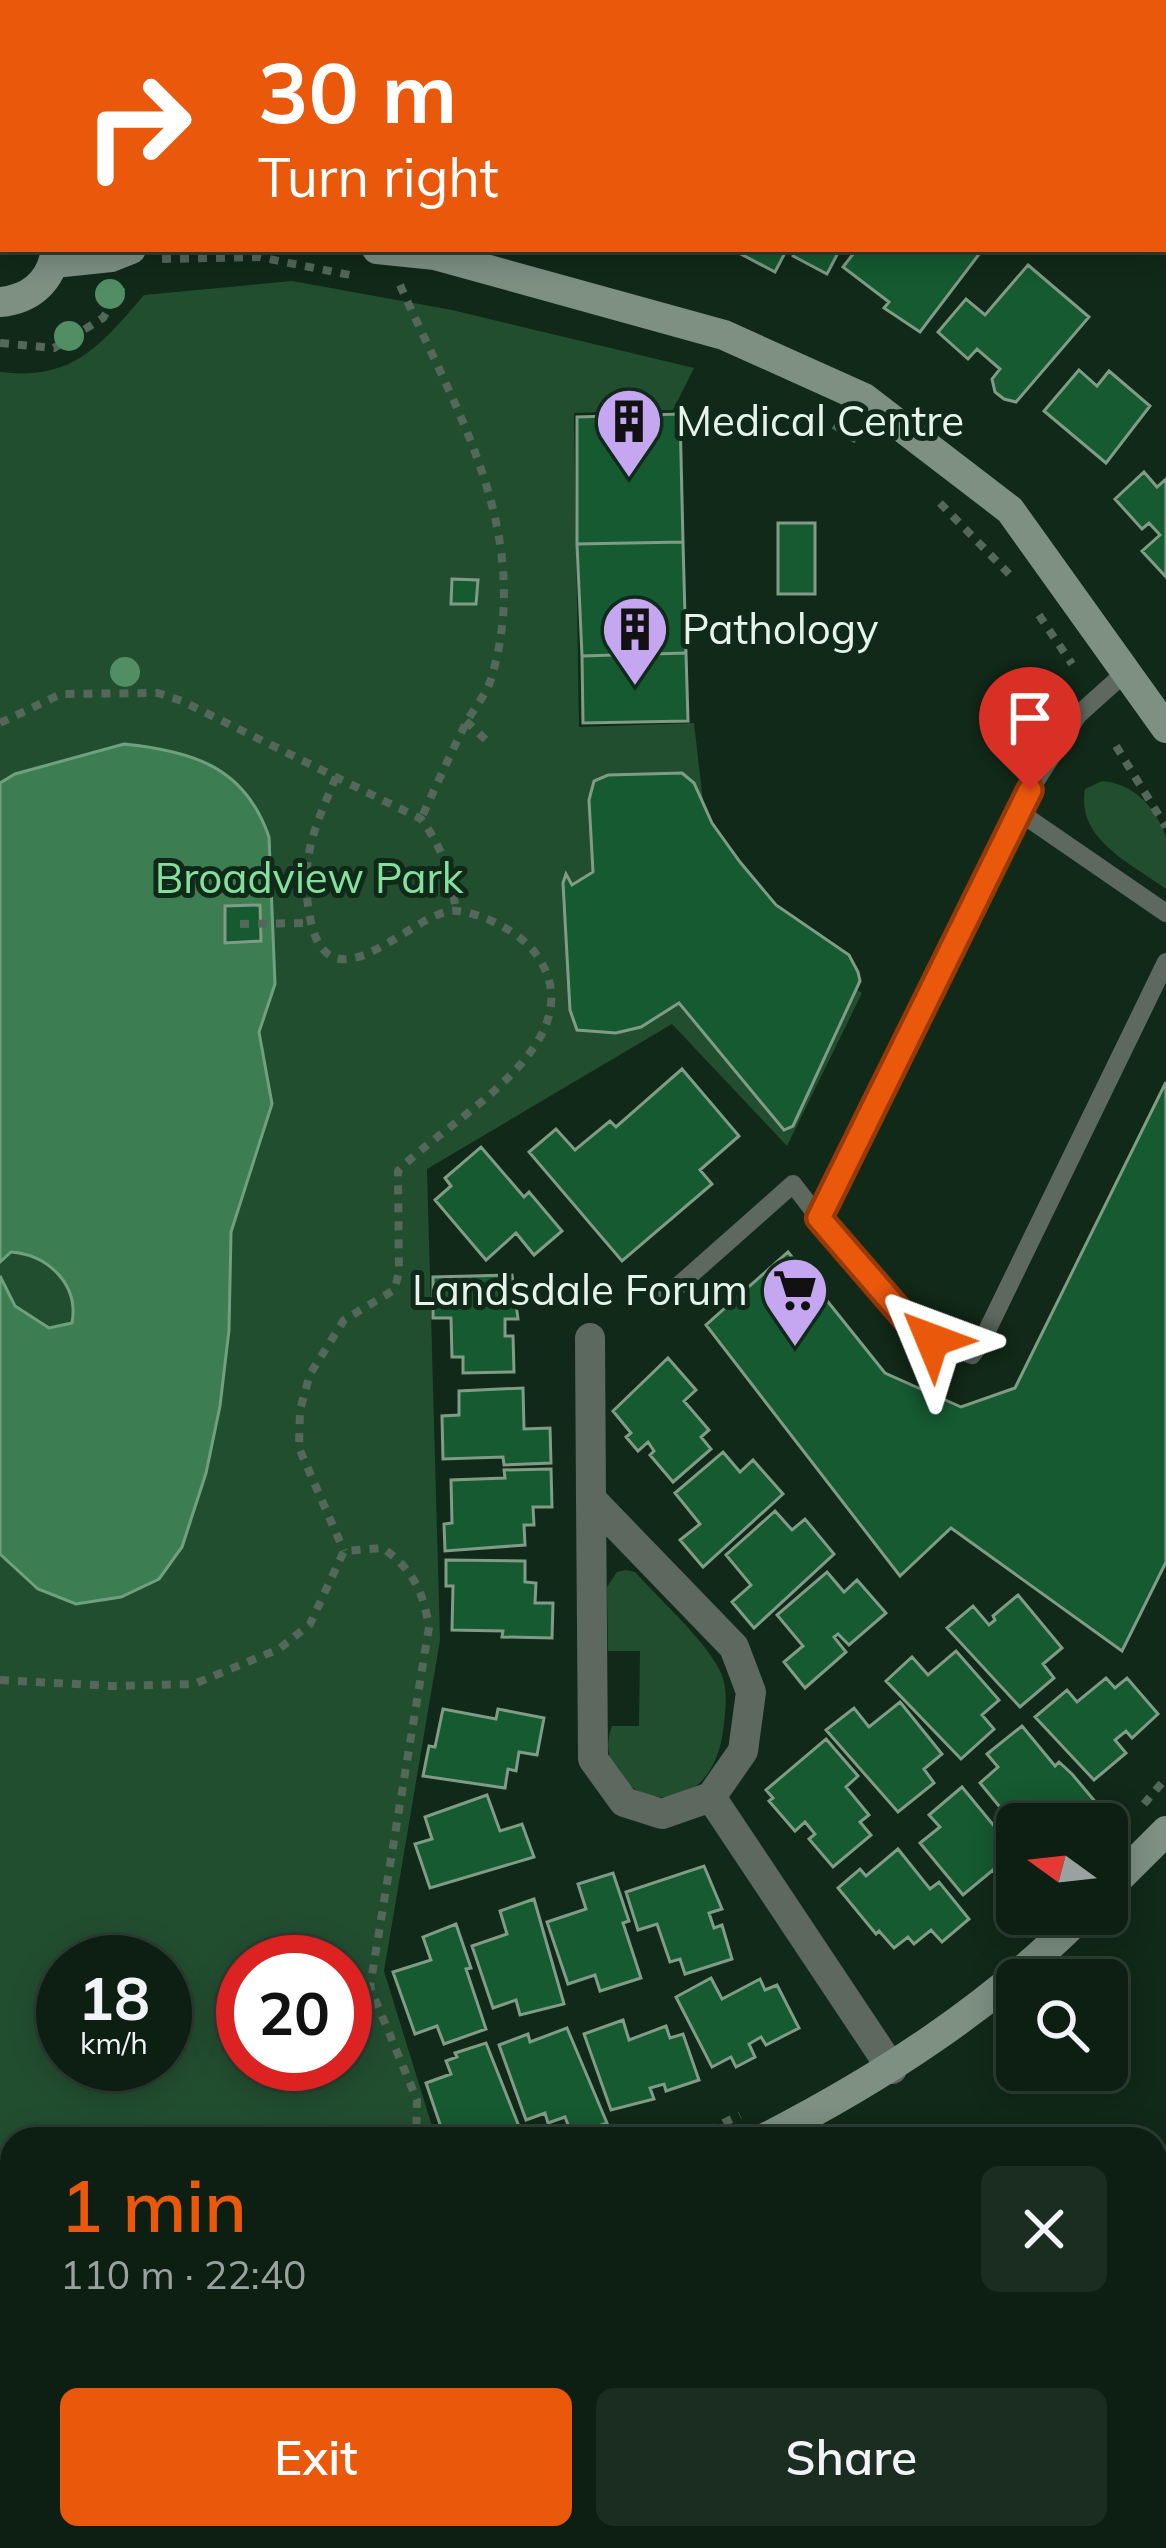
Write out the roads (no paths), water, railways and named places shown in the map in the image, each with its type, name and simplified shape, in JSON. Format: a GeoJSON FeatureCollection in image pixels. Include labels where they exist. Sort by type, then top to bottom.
{"type":"FeatureCollection","features":[{"type":"Feature","properties":{"kind":"street"},"geometry":{"type":"LineString","coordinates":[[436,252],[724,334],[864,398],[1010,510],[1166,728]]}},
{"type":"Feature","properties":{"kind":"street"},"geometry":{"type":"LineString","coordinates":[[0,302],[36,290],[55,256],[134,255]]}},
{"type":"Feature","properties":{"kind":"street"},"geometry":{"type":"LineString","coordinates":[[590,1338],[591,1498],[593,1759],[623,1802],[662,1814],[711,1797],[743,1751],[751,1692],[734,1647],[591,1498]]}},
{"type":"Feature","properties":{"kind":"street"},"geometry":{"type":"LineString","coordinates":[[711,1797],[892,2068]]}},
{"type":"Feature","properties":{"kind":"street"},"geometry":{"type":"LineString","coordinates":[[1128,1869],[1166,1831]]}},
{"type":"Feature","properties":{"kind":"street"},"geometry":{"type":"LineString","coordinates":[[785,2127],[892,2068],[1036,1960],[1062,1935]]}},
{"type":"Feature","properties":{"kind":"lane"},"geometry":{"type":"LineString","coordinates":[[819,1218],[1019,812],[1078,715],[1127,670]]}},
{"type":"Feature","properties":{"kind":"lane"},"geometry":{"type":"LineString","coordinates":[[1019,812],[1166,913]]}},
{"type":"Feature","properties":{"kind":"lane"},"geometry":{"type":"LineString","coordinates":[[661,1301],[793,1184],[914,1328],[971,1355],[981,1343],[1166,962]]}},
{"type":"Feature","properties":{"kind":"place","name":"Medical Centre"},"geometry":{"type":"Point","coordinates":[629,480]}},
{"type":"Feature","properties":{"kind":"place","name":"Pathology"},"geometry":{"type":"Point","coordinates":[635,688]}},
{"type":"Feature","properties":{"kind":"place","name":"Landsdale Forum"},"geometry":{"type":"Point","coordinates":[795,1349]}},
{"type":"Feature","properties":{"kind":"park label","name":"Broadview Park"},"geometry":{"type":"Point","coordinates":[309,878]}}]}
